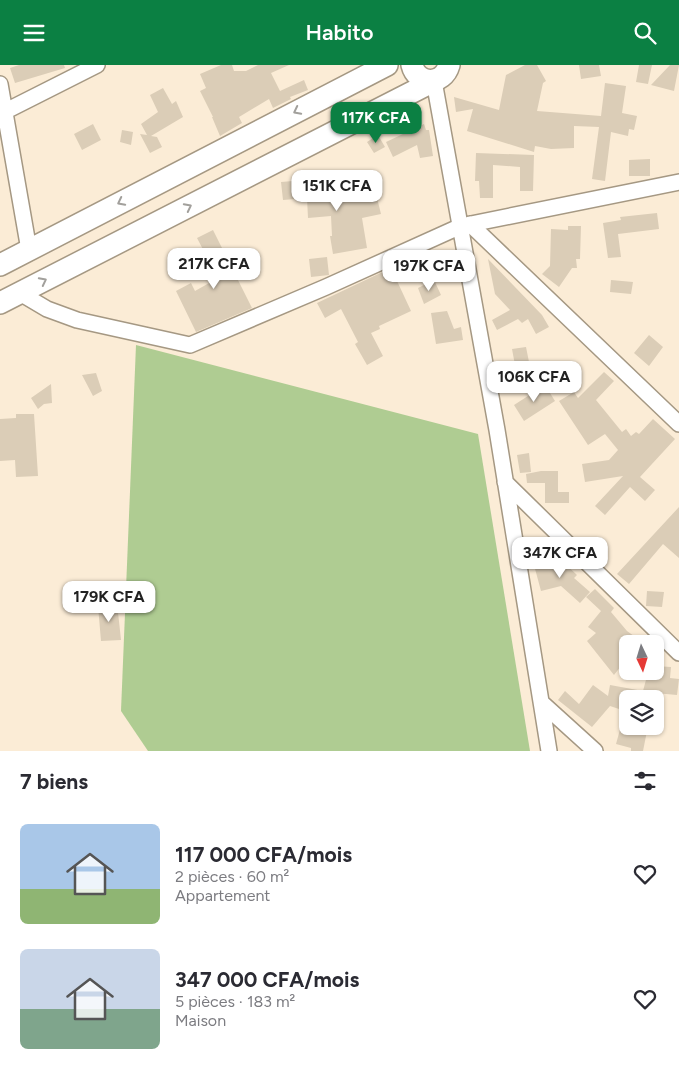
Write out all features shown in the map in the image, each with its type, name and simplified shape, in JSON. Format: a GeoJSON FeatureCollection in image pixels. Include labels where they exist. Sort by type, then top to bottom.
{"type":"FeatureCollection","features":[{"type":"Feature","properties":{"kind":"street"},"geometry":{"type":"LineString","coordinates":[[2,113],[97,65]]}},
{"type":"Feature","properties":{"kind":"street"},"geometry":{"type":"LineString","coordinates":[[0,265],[387,65]]}},
{"type":"Feature","properties":{"kind":"street"},"geometry":{"type":"LineString","coordinates":[[412,65],[418,76],[428,81],[466,65]]}},
{"type":"Feature","properties":{"kind":"street"},"geometry":{"type":"LineString","coordinates":[[441,75],[549,751]]}},
{"type":"Feature","properties":{"kind":"street"},"geometry":{"type":"LineString","coordinates":[[0,303],[441,75]]}},
{"type":"Feature","properties":{"kind":"street"},"geometry":{"type":"LineString","coordinates":[[0,84],[2,113],[29,249]]}},
{"type":"Feature","properties":{"kind":"street"},"geometry":{"type":"LineString","coordinates":[[20,293],[47,309],[77,320],[190,345],[466,225],[679,182]]}},
{"type":"Feature","properties":{"kind":"street"},"geometry":{"type":"LineString","coordinates":[[466,225],[679,424]]}},
{"type":"Feature","properties":{"kind":"street"},"geometry":{"type":"LineString","coordinates":[[505,482],[679,653]]}},
{"type":"Feature","properties":{"kind":"street"},"geometry":{"type":"LineString","coordinates":[[542,703],[596,751]]}},
{"type":"Feature","properties":{"kind":"green space"},"geometry":{"type":"Polygon","coordinates":[[[136,345],[478,434],[530,751],[148,751],[121,711],[136,345]]]}},
{"type":"Feature","properties":{"kind":"building"},"geometry":{"type":"Polygon","coordinates":[[[19,65],[64,65],[65,68],[15,83],[10,68],[19,65]]]}},
{"type":"Feature","properties":{"kind":"building"},"geometry":{"type":"Polygon","coordinates":[[[221,65],[232,65],[234,71],[246,71],[258,65],[289,65],[271,73],[280,91],[304,80],[308,90],[290,97],[291,99],[273,108],[269,99],[239,117],[242,123],[220,136],[200,91],[206,88],[200,74],[221,65]]]}},
{"type":"Feature","properties":{"kind":"building"},"geometry":{"type":"Polygon","coordinates":[[[525,65],[537,65],[546,81],[543,83],[537,111],[601,116],[605,83],[626,86],[622,113],[637,116],[634,130],[629,129],[628,136],[611,132],[605,181],[592,179],[599,127],[574,126],[574,148],[551,149],[535,146],[534,152],[467,131],[473,109],[456,112],[454,97],[499,110],[506,75],[525,65]]]}},
{"type":"Feature","properties":{"kind":"building"},"geometry":{"type":"Polygon","coordinates":[[[579,65],[599,65],[601,76],[581,79],[579,65]]]}},
{"type":"Feature","properties":{"kind":"building"},"geometry":{"type":"Polygon","coordinates":[[[639,65],[652,65],[648,84],[636,82],[639,65]]]}},
{"type":"Feature","properties":{"kind":"building"},"geometry":{"type":"Polygon","coordinates":[[[670,65],[679,65],[674,91],[651,85],[670,65]]]}},
{"type":"Feature","properties":{"kind":"building"},"geometry":{"type":"Polygon","coordinates":[[[163,88],[172,104],[176,101],[183,117],[151,136],[157,137],[162,147],[150,153],[140,134],[147,135],[141,124],[158,112],[150,95],[163,88]]]}},
{"type":"Feature","properties":{"kind":"building"},"geometry":{"type":"Polygon","coordinates":[[[93,124],[101,140],[82,150],[74,134],[93,124]]]}},
{"type":"Feature","properties":{"kind":"building"},"geometry":{"type":"Polygon","coordinates":[[[424,124],[426,130],[429,130],[433,156],[420,158],[417,145],[393,157],[386,142],[424,124]]]}},
{"type":"Feature","properties":{"kind":"building"},"geometry":{"type":"Polygon","coordinates":[[[122,130],[133,132],[131,145],[120,142],[122,130]]]}},
{"type":"Feature","properties":{"kind":"building"},"geometry":{"type":"Polygon","coordinates":[[[378,135],[385,147],[374,153],[367,142],[378,135]]]}},
{"type":"Feature","properties":{"kind":"building"},"geometry":{"type":"Polygon","coordinates":[[[476,153],[534,155],[533,191],[520,191],[520,167],[493,165],[493,198],[480,198],[479,181],[475,181],[476,153]]]}},
{"type":"Feature","properties":{"kind":"building"},"geometry":{"type":"Polygon","coordinates":[[[650,159],[650,176],[629,176],[629,160],[650,159]]]}},
{"type":"Feature","properties":{"kind":"building"},"geometry":{"type":"Polygon","coordinates":[[[315,177],[316,196],[353,195],[375,190],[381,214],[362,218],[367,248],[333,254],[330,236],[332,236],[331,216],[308,218],[307,198],[283,200],[281,182],[305,180],[305,178],[315,177]]]}},
{"type":"Feature","properties":{"kind":"building"},"geometry":{"type":"Polygon","coordinates":[[[657,213],[659,229],[618,234],[621,257],[608,258],[603,223],[621,220],[620,217],[657,213]]]}},
{"type":"Feature","properties":{"kind":"building"},"geometry":{"type":"Polygon","coordinates":[[[568,226],[581,226],[580,259],[576,259],[577,268],[572,268],[559,287],[542,274],[550,266],[551,229],[568,230],[568,226]]]}},
{"type":"Feature","properties":{"kind":"building"},"geometry":{"type":"Polygon","coordinates":[[[213,230],[252,308],[196,332],[176,291],[191,283],[195,291],[218,278],[197,238],[213,230]]]}},
{"type":"Feature","properties":{"kind":"building"},"geometry":{"type":"Polygon","coordinates":[[[327,257],[329,275],[311,277],[309,259],[327,257]]]}},
{"type":"Feature","properties":{"kind":"building"},"geometry":{"type":"Polygon","coordinates":[[[488,259],[542,315],[549,327],[536,334],[528,319],[522,323],[518,319],[497,330],[492,320],[510,310],[495,294],[488,259]]]}},
{"type":"Feature","properties":{"kind":"building"},"geometry":{"type":"Polygon","coordinates":[[[391,268],[411,311],[379,326],[380,329],[371,333],[383,356],[367,365],[355,344],[358,342],[341,309],[325,318],[317,303],[391,268]]]}},
{"type":"Feature","properties":{"kind":"building"},"geometry":{"type":"Polygon","coordinates":[[[434,280],[441,295],[424,304],[418,288],[434,280]]]}},
{"type":"Feature","properties":{"kind":"building"},"geometry":{"type":"Polygon","coordinates":[[[611,280],[633,282],[631,294],[610,292],[611,280]]]}},
{"type":"Feature","properties":{"kind":"building"},"geometry":{"type":"Polygon","coordinates":[[[447,311],[454,329],[461,327],[463,340],[436,344],[431,313],[447,311]]]}},
{"type":"Feature","properties":{"kind":"building"},"geometry":{"type":"Polygon","coordinates":[[[649,335],[663,347],[649,366],[634,353],[649,335]]]}},
{"type":"Feature","properties":{"kind":"building"},"geometry":{"type":"Polygon","coordinates":[[[526,347],[529,362],[515,365],[512,349],[526,347]]]}},
{"type":"Feature","properties":{"kind":"building"},"geometry":{"type":"Polygon","coordinates":[[[604,372],[614,381],[596,400],[622,432],[626,429],[631,436],[636,432],[639,434],[653,419],[675,439],[640,477],[655,490],[645,501],[630,487],[605,515],[595,506],[623,476],[585,482],[582,464],[609,460],[618,450],[605,434],[588,445],[559,401],[574,392],[578,398],[604,372]]]}},
{"type":"Feature","properties":{"kind":"building"},"geometry":{"type":"Polygon","coordinates":[[[96,373],[102,391],[93,396],[82,375],[96,373]]]}},
{"type":"Feature","properties":{"kind":"building"},"geometry":{"type":"Polygon","coordinates":[[[51,384],[52,403],[44,404],[38,409],[31,398],[51,384]]]}},
{"type":"Feature","properties":{"kind":"building"},"geometry":{"type":"Polygon","coordinates":[[[545,385],[555,401],[524,421],[514,405],[545,385]]]}},
{"type":"Feature","properties":{"kind":"building"},"geometry":{"type":"Polygon","coordinates":[[[16,414],[34,414],[38,476],[16,477],[15,460],[0,461],[0,419],[16,418],[16,414]]]}},
{"type":"Feature","properties":{"kind":"building"},"geometry":{"type":"Polygon","coordinates":[[[529,453],[531,472],[520,473],[517,455],[529,453]]]}},
{"type":"Feature","properties":{"kind":"building"},"geometry":{"type":"Polygon","coordinates":[[[541,471],[558,471],[558,492],[569,492],[569,503],[545,503],[545,483],[527,483],[526,474],[541,471]]]}},
{"type":"Feature","properties":{"kind":"building"},"geometry":{"type":"Polygon","coordinates":[[[679,507],[679,558],[663,544],[629,584],[617,574],[679,507]]]}},
{"type":"Feature","properties":{"kind":"building"},"geometry":{"type":"Polygon","coordinates":[[[559,558],[577,575],[574,578],[590,592],[580,603],[561,586],[541,591],[534,565],[559,558]]]}},
{"type":"Feature","properties":{"kind":"building"},"geometry":{"type":"Polygon","coordinates":[[[595,589],[614,608],[611,612],[633,635],[619,635],[619,669],[614,675],[587,641],[596,633],[588,627],[601,611],[586,597],[595,589]]]}},
{"type":"Feature","properties":{"kind":"building"},"geometry":{"type":"Polygon","coordinates":[[[647,591],[664,592],[662,607],[646,606],[647,591]]]}},
{"type":"Feature","properties":{"kind":"building"},"geometry":{"type":"Polygon","coordinates":[[[117,603],[121,640],[101,641],[98,606],[117,603]]]}},
{"type":"Feature","properties":{"kind":"building"},"geometry":{"type":"Polygon","coordinates":[[[664,667],[671,667],[670,678],[679,679],[677,695],[664,694],[664,690],[643,690],[646,680],[664,680],[664,667]]]}},
{"type":"Feature","properties":{"kind":"building"},"geometry":{"type":"Polygon","coordinates":[[[593,685],[608,696],[610,685],[638,690],[619,690],[619,709],[610,706],[592,727],[558,700],[565,691],[579,704],[593,685]]]}},
{"type":"Feature","properties":{"kind":"building"},"geometry":{"type":"Polygon","coordinates":[[[619,733],[619,735],[646,735],[643,751],[631,751],[631,748],[616,744],[619,733]]]}}]}
